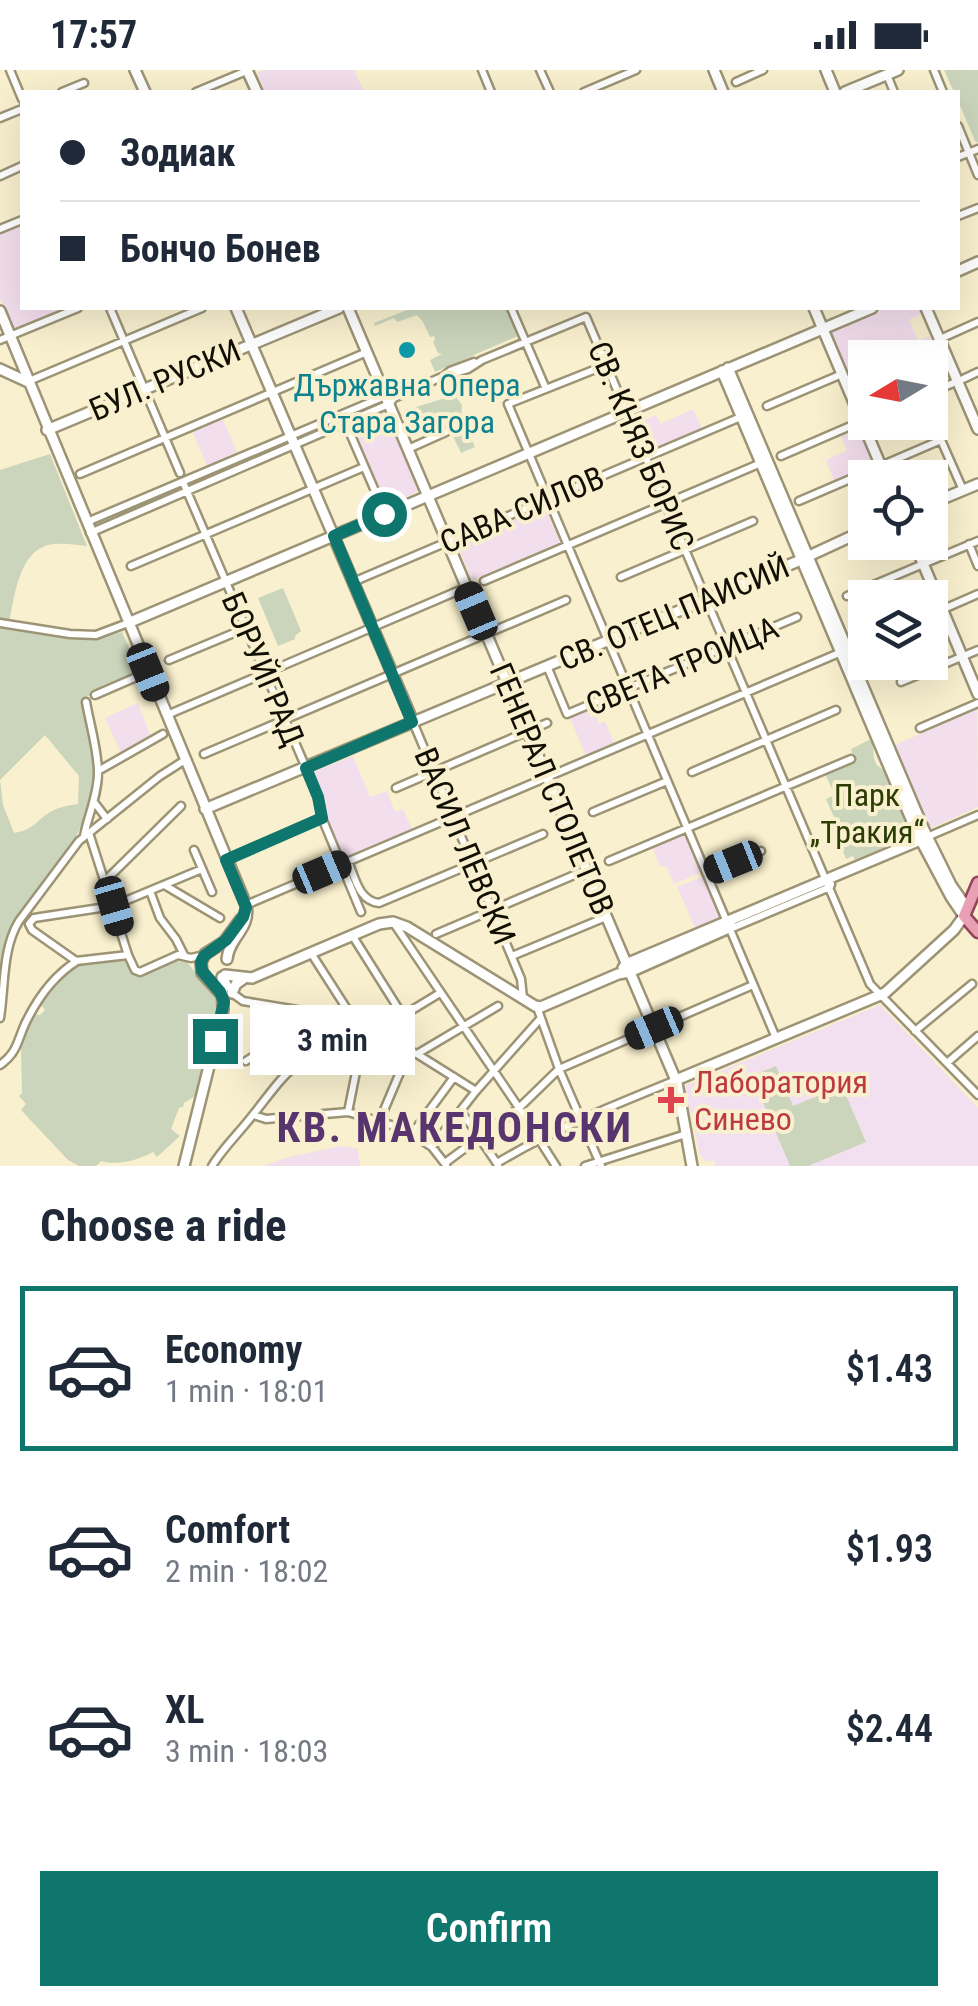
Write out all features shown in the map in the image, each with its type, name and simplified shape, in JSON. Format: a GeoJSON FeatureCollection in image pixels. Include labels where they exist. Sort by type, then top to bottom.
{"type":"FeatureCollection","features":[{"type":"Feature","properties":{"kind":"main road"},"geometry":{"type":"LineString","coordinates":[[965,912],[978,884]]}},
{"type":"Feature","properties":{"kind":"main road"},"geometry":{"type":"LineString","coordinates":[[965,912],[978,922]]}},
{"type":"Feature","properties":{"kind":"main road"},"geometry":{"type":"LineString","coordinates":[[965,912],[978,932]]}},
{"type":"Feature","properties":{"kind":"street"},"geometry":{"type":"LineString","coordinates":[[10,70],[20,94]]}},
{"type":"Feature","properties":{"kind":"street"},"geometry":{"type":"LineString","coordinates":[[201,90],[248,70]]}},
{"type":"Feature","properties":{"kind":"street"},"geometry":{"type":"LineString","coordinates":[[589,90],[636,70]]}},
{"type":"Feature","properties":{"kind":"street"},"geometry":{"type":"LineString","coordinates":[[714,70],[722,90]]}},
{"type":"Feature","properties":{"kind":"street"},"geometry":{"type":"LineString","coordinates":[[736,82],[764,70]]}},
{"type":"Feature","properties":{"kind":"street"},"geometry":{"type":"LineString","coordinates":[[850,90],[898,70]]}},
{"type":"Feature","properties":{"kind":"street"},"geometry":{"type":"LineString","coordinates":[[886,75],[893,90]]}},
{"type":"Feature","properties":{"kind":"street"},"geometry":{"type":"LineString","coordinates":[[67,90],[84,83]]}},
{"type":"Feature","properties":{"kind":"street"},"geometry":{"type":"LineString","coordinates":[[960,131],[978,174]]}},
{"type":"Feature","properties":{"kind":"street"},"geometry":{"type":"LineString","coordinates":[[960,156],[978,149]]}},
{"type":"Feature","properties":{"kind":"street"},"geometry":{"type":"LineString","coordinates":[[5,338],[73,310]]}},
{"type":"Feature","properties":{"kind":"street"},"geometry":{"type":"LineString","coordinates":[[111,310],[180,474]]}},
{"type":"Feature","properties":{"kind":"street"},"geometry":{"type":"LineString","coordinates":[[0,369],[28,382],[197,310]]}},
{"type":"Feature","properties":{"kind":"street","name":"ВАСИЛ ЛЕВСКИ"},"geometry":{"type":"LineString","coordinates":[[237,310],[512,956],[524,999]]}},
{"type":"Feature","properties":{"kind":"street","name":"БУЛ. РУСКИ"},"geometry":{"type":"LineString","coordinates":[[47,430],[334,310]]}},
{"type":"Feature","properties":{"kind":"street","name":"ГЕНЕРАЛ СТОЛЕТОВ"},"geometry":{"type":"LineString","coordinates":[[349,310],[606,916],[625,970],[676,1080],[692,1166]]}},
{"type":"Feature","properties":{"kind":"street"},"geometry":{"type":"LineString","coordinates":[[512,310],[546,390]]}},
{"type":"Feature","properties":{"kind":"street"},"geometry":{"type":"LineString","coordinates":[[815,310],[848,387]]}},
{"type":"Feature","properties":{"kind":"street"},"geometry":{"type":"LineString","coordinates":[[0,623],[96,635],[867,310]]}},
{"type":"Feature","properties":{"kind":"street"},"geometry":{"type":"LineString","coordinates":[[927,310],[978,427]]}},
{"type":"Feature","properties":{"kind":"street"},"geometry":{"type":"LineString","coordinates":[[0,312],[5,338],[28,382],[246,904],[247,919],[228,950],[224,976],[228,997]]}},
{"type":"Feature","properties":{"kind":"street","name":"СВ. КНЯЗ БОРИС"},"geometry":{"type":"LineString","coordinates":[[526,342],[586,317],[830,881],[870,984],[978,1095]]}},
{"type":"Feature","properties":{"kind":"street"},"geometry":{"type":"LineString","coordinates":[[940,339],[978,322]]}},
{"type":"Feature","properties":{"kind":"street"},"geometry":{"type":"LineString","coordinates":[[88,528],[184,482],[293,441],[526,342]]}},
{"type":"Feature","properties":{"kind":"street"},"geometry":{"type":"LineString","coordinates":[[80,474],[367,352]]}},
{"type":"Feature","properties":{"kind":"street"},"geometry":{"type":"LineString","coordinates":[[606,365],[508,404],[776,1039]]}},
{"type":"Feature","properties":{"kind":"street"},"geometry":{"type":"LineString","coordinates":[[460,1111],[498,1165],[538,1138],[582,1118],[879,995],[954,930],[965,912],[950,897],[924,839],[725,370]]}},
{"type":"Feature","properties":{"kind":"street"},"geometry":{"type":"LineString","coordinates":[[948,385],[978,372]]}},
{"type":"Feature","properties":{"kind":"street"},"geometry":{"type":"LineString","coordinates":[[766,406],[842,374]]}},
{"type":"Feature","properties":{"kind":"street"},"geometry":{"type":"LineString","coordinates":[[88,528],[188,492],[293,441],[346,424],[389,400]]}},
{"type":"Feature","properties":{"kind":"street"},"geometry":{"type":"LineString","coordinates":[[744,416],[804,557]]}},
{"type":"Feature","properties":{"kind":"street","name":"САВА СИЛОВ"},"geometry":{"type":"LineString","coordinates":[[353,582],[744,416]]}},
{"type":"Feature","properties":{"kind":"street"},"geometry":{"type":"LineString","coordinates":[[346,424],[384,514]]}},
{"type":"Feature","properties":{"kind":"street"},"geometry":{"type":"LineString","coordinates":[[781,456],[848,428]]}},
{"type":"Feature","properties":{"kind":"street"},"geometry":{"type":"LineString","coordinates":[[408,449],[446,432]]}},
{"type":"Feature","properties":{"kind":"street"},"geometry":{"type":"LineString","coordinates":[[895,460],[941,440],[963,490]]}},
{"type":"Feature","properties":{"kind":"street"},"geometry":{"type":"LineString","coordinates":[[484,581],[761,463]]}},
{"type":"Feature","properties":{"kind":"street"},"geometry":{"type":"LineString","coordinates":[[131,566],[364,466]]}},
{"type":"Feature","properties":{"kind":"street"},"geometry":{"type":"LineString","coordinates":[[799,501],[848,480]]}},
{"type":"Feature","properties":{"kind":"street","name":"БОРУЙГРАД"},"geometry":{"type":"LineString","coordinates":[[184,482],[318,797],[322,818],[345,863],[361,912]]}},
{"type":"Feature","properties":{"kind":"street"},"geometry":{"type":"LineString","coordinates":[[948,496],[978,484]]}},
{"type":"Feature","properties":{"kind":"street"},"geometry":{"type":"LineString","coordinates":[[621,577],[753,521]]}},
{"type":"Feature","properties":{"kind":"street","name":"СВ. ОТЕЦ ПАИСИЙ"},"geometry":{"type":"LineString","coordinates":[[205,809],[848,538]]}},
{"type":"Feature","properties":{"kind":"street"},"geometry":{"type":"LineString","coordinates":[[847,596],[978,541]]}},
{"type":"Feature","properties":{"kind":"street"},"geometry":{"type":"LineString","coordinates":[[969,544],[978,566]]}},
{"type":"Feature","properties":{"kind":"street"},"geometry":{"type":"LineString","coordinates":[[921,560],[929,580]]}},
{"type":"Feature","properties":{"kind":"street"},"geometry":{"type":"LineString","coordinates":[[166,716],[466,587]]}},
{"type":"Feature","properties":{"kind":"street"},"geometry":{"type":"LineString","coordinates":[[948,607],[978,594]]}},
{"type":"Feature","properties":{"kind":"street"},"geometry":{"type":"LineString","coordinates":[[204,754],[566,600]]}},
{"type":"Feature","properties":{"kind":"street","name":"СВЕТА ТРОИЦА"},"geometry":{"type":"LineString","coordinates":[[547,666],[567,714],[798,617]]}},
{"type":"Feature","properties":{"kind":"street"},"geometry":{"type":"LineString","coordinates":[[948,624],[978,694]]}},
{"type":"Feature","properties":{"kind":"street"},"geometry":{"type":"LineString","coordinates":[[168,660],[246,628]]}},
{"type":"Feature","properties":{"kind":"street"},"geometry":{"type":"LineString","coordinates":[[246,904],[848,649]]}},
{"type":"Feature","properties":{"kind":"street"},"geometry":{"type":"LineString","coordinates":[[902,682],[978,650]]}},
{"type":"Feature","properties":{"kind":"street"},"geometry":{"type":"LineString","coordinates":[[95,694],[148,672]]}},
{"type":"Feature","properties":{"kind":"street"},"geometry":{"type":"LineString","coordinates":[[86,702],[98,772],[86,835],[106,881],[133,968],[138,972],[177,956],[221,952],[243,978]]}},
{"type":"Feature","properties":{"kind":"street"},"geometry":{"type":"LineString","coordinates":[[920,728],[978,704]]}},
{"type":"Feature","properties":{"kind":"street"},"geometry":{"type":"LineString","coordinates":[[692,772],[836,710]]}},
{"type":"Feature","properties":{"kind":"street","name":"СВЕТА ТРОИЦА"},"geometry":{"type":"LineString","coordinates":[[396,788],[547,723]]}},
{"type":"Feature","properties":{"kind":"street"},"geometry":{"type":"LineString","coordinates":[[98,772],[163,734]]}},
{"type":"Feature","properties":{"kind":"street"},"geometry":{"type":"LineString","coordinates":[[0,1018],[6,956],[14,930],[70,850],[185,760]]}},
{"type":"Feature","properties":{"kind":"street"},"geometry":{"type":"LineString","coordinates":[[608,861],[851,760]]}},
{"type":"Feature","properties":{"kind":"street"},"geometry":{"type":"LineString","coordinates":[[593,812],[667,781]]}},
{"type":"Feature","properties":{"kind":"street"},"geometry":{"type":"LineString","coordinates":[[94,802],[107,820]]}},
{"type":"Feature","properties":{"kind":"street"},"geometry":{"type":"LineString","coordinates":[[106,881],[182,806]]}},
{"type":"Feature","properties":{"kind":"street"},"geometry":{"type":"LineString","coordinates":[[537,1007],[978,815]]}},
{"type":"Feature","properties":{"kind":"street"},"geometry":{"type":"LineString","coordinates":[[226,860],[322,818]]}},
{"type":"Feature","properties":{"kind":"street"},"geometry":{"type":"LineString","coordinates":[[345,863],[366,900],[375,904],[543,834]]}},
{"type":"Feature","properties":{"kind":"street"},"geometry":{"type":"LineString","coordinates":[[194,850],[212,892]]}},
{"type":"Feature","properties":{"kind":"street"},"geometry":{"type":"LineString","coordinates":[[706,873],[760,851]]}},
{"type":"Feature","properties":{"kind":"street"},"geometry":{"type":"LineString","coordinates":[[78,961],[32,930],[32,919],[114,906],[202,870]]}},
{"type":"Feature","properties":{"kind":"street"},"geometry":{"type":"LineString","coordinates":[[436,934],[586,870]]}},
{"type":"Feature","properties":{"kind":"street"},"geometry":{"type":"LineString","coordinates":[[164,885],[220,918]]}},
{"type":"Feature","properties":{"kind":"street"},"geometry":{"type":"LineString","coordinates":[[150,891],[159,916],[186,956],[228,997],[339,1017],[351,1029],[418,1054],[476,1091]]}},
{"type":"Feature","properties":{"kind":"street"},"geometry":{"type":"LineString","coordinates":[[246,904],[243,917],[226,940],[201,962],[204,974],[214,980],[224,976],[252,978],[378,924],[393,922],[427,938],[537,1007],[600,1163]]}},
{"type":"Feature","properties":{"kind":"street"},"geometry":{"type":"LineString","coordinates":[[512,956],[606,916]]}},
{"type":"Feature","properties":{"kind":"street"},"geometry":{"type":"LineString","coordinates":[[393,922],[556,1166]]}},
{"type":"Feature","properties":{"kind":"street"},"geometry":{"type":"LineString","coordinates":[[352,936],[404,1016]]}},
{"type":"Feature","properties":{"kind":"street"},"geometry":{"type":"LineString","coordinates":[[212,1166],[266,1097],[303,1060],[340,1044],[351,1029],[354,1020],[311,953]]}},
{"type":"Feature","properties":{"kind":"street"},"geometry":{"type":"LineString","coordinates":[[0,1064],[12,1056],[43,992],[72,963],[128,954]]}},
{"type":"Feature","properties":{"kind":"street"},"geometry":{"type":"LineString","coordinates":[[184,1166],[228,997],[243,978]]}},
{"type":"Feature","properties":{"kind":"street"},"geometry":{"type":"LineString","coordinates":[[915,1031],[972,984]]}},
{"type":"Feature","properties":{"kind":"street"},"geometry":{"type":"LineString","coordinates":[[254,1114],[266,1119],[348,1112],[412,1134],[432,1147],[446,1165],[519,1108],[559,1069],[754,985]]}},
{"type":"Feature","properties":{"kind":"street"},"geometry":{"type":"LineString","coordinates":[[348,1112],[360,1047],[370,1035],[440,993]]}},
{"type":"Feature","properties":{"kind":"street"},"geometry":{"type":"LineString","coordinates":[[418,1054],[498,1006]]}},
{"type":"Feature","properties":{"kind":"street"},"geometry":{"type":"LineString","coordinates":[[246,1061],[263,1050],[294,1010]]}},
{"type":"Feature","properties":{"kind":"street"},"geometry":{"type":"LineString","coordinates":[[432,1147],[540,1019]]}},
{"type":"Feature","properties":{"kind":"street"},"geometry":{"type":"LineString","coordinates":[[947,1063],[978,1036]]}},
{"type":"Feature","properties":{"kind":"street"},"geometry":{"type":"LineString","coordinates":[[379,1122],[409,1051]]}},
{"type":"Feature","properties":{"kind":"street"},"geometry":{"type":"LineString","coordinates":[[412,1134],[454,1078]]}},
{"type":"Feature","properties":{"kind":"street"},"geometry":{"type":"LineString","coordinates":[[585,1166],[686,1134]]}},
{"type":"Feature","properties":{"kind":"shaded area"},"geometry":{"type":"Polygon","coordinates":[[[354,70],[363,90],[264,90],[257,73],[354,70]]]}},
{"type":"Feature","properties":{"kind":"shaded area"},"geometry":{"type":"Polygon","coordinates":[[[20,223],[20,310],[61,310],[14,330],[0,298],[0,231],[20,223]]]}},
{"type":"Feature","properties":{"kind":"shaded area"},"geometry":{"type":"Polygon","coordinates":[[[880,310],[920,310],[921,314],[909,320],[918,340],[848,340],[848,370],[830,331],[880,310]]]}},
{"type":"Feature","properties":{"kind":"shaded area"},"geometry":{"type":"Polygon","coordinates":[[[693,409],[702,429],[652,451],[640,422],[656,415],[661,424],[693,409]]]}},
{"type":"Feature","properties":{"kind":"shaded area"},"geometry":{"type":"Polygon","coordinates":[[[384,410],[418,491],[385,508],[349,425],[384,410]]]}},
{"type":"Feature","properties":{"kind":"shaded area"},"geometry":{"type":"Polygon","coordinates":[[[222,417],[237,452],[207,466],[192,430],[222,417]]]}},
{"type":"Feature","properties":{"kind":"shaded area"},"geometry":{"type":"Polygon","coordinates":[[[848,432],[848,440],[863,440],[872,460],[848,460],[848,476],[835,482],[826,460],[847,451],[841,435],[848,432]]]}},
{"type":"Feature","properties":{"kind":"shaded area"},"geometry":{"type":"Polygon","coordinates":[[[544,505],[560,543],[472,580],[456,542],[544,505]]]}},
{"type":"Feature","properties":{"kind":"shaded area"},"geometry":{"type":"Polygon","coordinates":[[[138,703],[150,735],[121,753],[105,718],[138,703]]]}},
{"type":"Feature","properties":{"kind":"shaded area"},"geometry":{"type":"Polygon","coordinates":[[[977,709],[978,807],[929,829],[893,746],[977,709]]]}},
{"type":"Feature","properties":{"kind":"shaded area"},"geometry":{"type":"Polygon","coordinates":[[[587,710],[599,724],[605,721],[614,744],[586,756],[570,718],[587,710]]]}},
{"type":"Feature","properties":{"kind":"shaded area"},"geometry":{"type":"Polygon","coordinates":[[[353,756],[370,797],[387,791],[395,812],[403,809],[412,829],[343,858],[321,805],[326,801],[313,772],[353,756]]]}},
{"type":"Feature","properties":{"kind":"shaded area"},"geometry":{"type":"Polygon","coordinates":[[[684,833],[700,873],[674,884],[667,867],[660,866],[652,846],[684,833]]]}},
{"type":"Feature","properties":{"kind":"shaded area"},"geometry":{"type":"Polygon","coordinates":[[[702,877],[720,920],[696,930],[677,887],[702,877]]]}},
{"type":"Feature","properties":{"kind":"shaded area"},"geometry":{"type":"Polygon","coordinates":[[[880,1005],[978,1108],[978,1166],[716,1166],[714,1160],[706,1162],[700,1154],[684,1086],[880,1005]]]}},
{"type":"Feature","properties":{"kind":"shaded area"},"geometry":{"type":"Polygon","coordinates":[[[341,1146],[358,1149],[360,1166],[264,1166],[285,1158],[341,1146]]]}},
{"type":"Feature","properties":{"kind":"green space"},"geometry":{"type":"Polygon","coordinates":[[[944,70],[978,70],[976,143],[960,106],[960,90],[953,90],[944,70]]]}},
{"type":"Feature","properties":{"kind":"green space"},"geometry":{"type":"Polygon","coordinates":[[[407,310],[508,310],[520,335],[435,372],[430,360],[442,354],[417,315],[397,322],[394,318],[375,326],[374,323],[407,310]]]}},
{"type":"Feature","properties":{"kind":"green space"},"geometry":{"type":"Polygon","coordinates":[[[455,395],[475,447],[461,453],[449,428],[428,437],[416,407],[455,395]]]}},
{"type":"Feature","properties":{"kind":"green space"},"geometry":{"type":"Polygon","coordinates":[[[385,396],[389,404],[90,533],[86,523],[385,396]]]}},
{"type":"Feature","properties":{"kind":"green space"},"geometry":{"type":"Polygon","coordinates":[[[50,454],[87,546],[54,544],[33,554],[21,575],[9,623],[0,622],[0,470],[50,454]]]}},
{"type":"Feature","properties":{"kind":"green space"},"geometry":{"type":"Polygon","coordinates":[[[283,588],[301,631],[295,639],[278,646],[258,598],[283,588]]]}},
{"type":"Feature","properties":{"kind":"green space"},"geometry":{"type":"Polygon","coordinates":[[[0,628],[93,639],[122,632],[141,674],[86,697],[96,772],[90,806],[75,839],[12,932],[0,1008],[0,628]],[[45,735],[0,780],[3,805],[14,833],[31,827],[55,810],[78,804],[79,776],[45,735]]]}},
{"type":"Feature","properties":{"kind":"green space","name":"Парк „Тракия“"},"geometry":{"type":"Polygon","coordinates":[[[871,739],[875,760],[884,770],[911,834],[855,860],[853,856],[846,859],[826,799],[835,795],[825,774],[854,762],[851,749],[871,739]]]}},
{"type":"Feature","properties":{"kind":"green space"},"geometry":{"type":"Polygon","coordinates":[[[129,959],[137,973],[143,975],[177,961],[187,962],[221,1005],[195,1096],[179,1108],[171,1129],[180,1136],[157,1157],[153,1152],[128,1161],[79,1166],[68,1160],[21,1110],[26,1104],[19,1096],[21,1048],[33,1014],[40,1015],[45,1010],[41,1005],[78,964],[129,959]]]}},
{"type":"Feature","properties":{"kind":"green space"},"geometry":{"type":"Polygon","coordinates":[[[776,1066],[793,1106],[842,1086],[866,1142],[808,1166],[790,1166],[752,1076],[776,1066]]]}},
{"type":"Feature","properties":{"kind":"place","name":"Държавна Опера Стара Загора"},"geometry":{"type":"Point","coordinates":[407,350]}},
{"type":"Feature","properties":{"kind":"place","name":"Лаборатория Синево"},"geometry":{"type":"Point","coordinates":[671,1100]}},
{"type":"Feature","properties":{"kind":"district","name":"КВ. МАКЕДОНСКИ"},"geometry":{"type":"Point","coordinates":[455,1127]}},
{"type":"Feature","properties":{"kind":"route"},"geometry":{"type":"LineString","coordinates":[[215,1041],[224,1002],[202,971],[201,962],[226,940],[246,907],[226,860],[322,818],[306,768],[412,722],[334,536],[384,514]]}}]}
